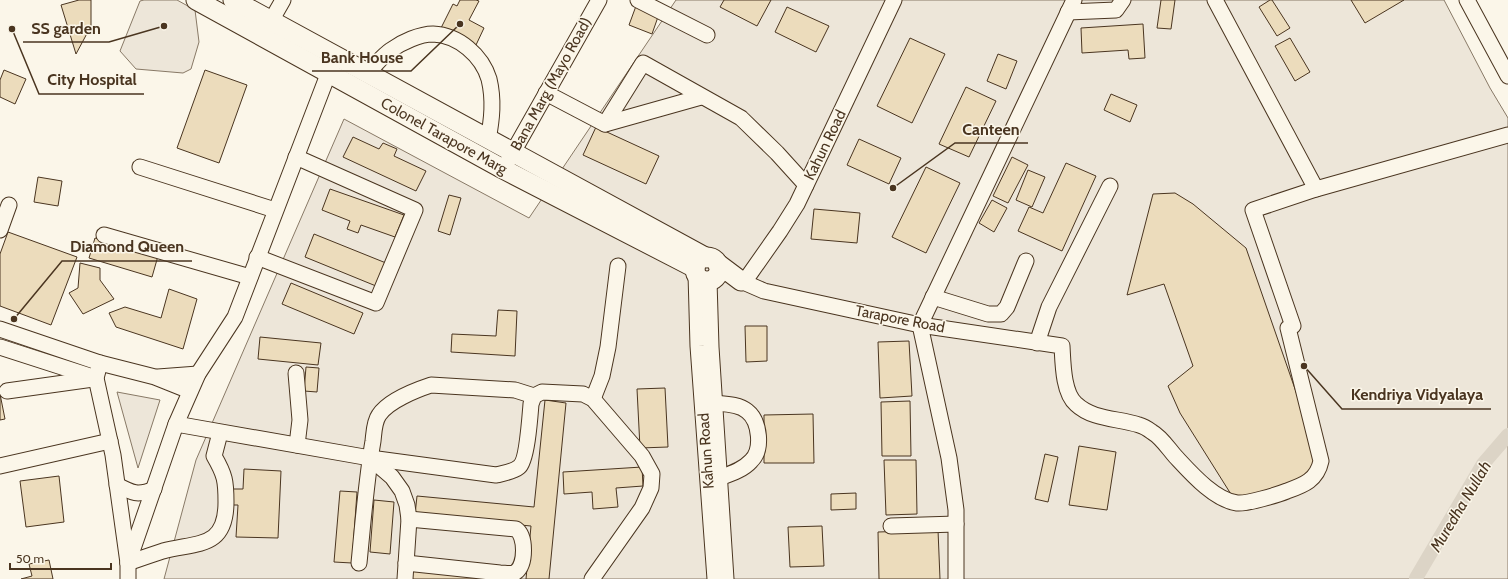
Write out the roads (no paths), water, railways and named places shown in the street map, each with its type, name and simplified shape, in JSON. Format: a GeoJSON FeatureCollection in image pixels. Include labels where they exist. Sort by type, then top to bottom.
{"type":"FeatureCollection","features":[{"type":"Feature","properties":{"kind":"main road","name":"Colonel Tarapore Marg"},"geometry":{"type":"LineString","coordinates":[[196,0],[332,64],[706,270]]}},
{"type":"Feature","properties":{"kind":"main road","name":"Colonel Tarapore Marg"},"geometry":{"type":"LineString","coordinates":[[233,0],[271,21],[332,64],[367,74],[488,140],[508,161]]}},
{"type":"Feature","properties":{"kind":"main road"},"geometry":{"type":"LineString","coordinates":[[706,270],[741,281]]}},
{"type":"Feature","properties":{"kind":"street"},"geometry":{"type":"LineString","coordinates":[[271,21],[283,0]]}},
{"type":"Feature","properties":{"kind":"street","name":"Bana Marg (Mayo Road)"},"geometry":{"type":"LineString","coordinates":[[508,161],[599,0]]}},
{"type":"Feature","properties":{"kind":"street"},"geometry":{"type":"LineString","coordinates":[[638,0],[707,35]]}},
{"type":"Feature","properties":{"kind":"street","name":"Kahun Road"},"geometry":{"type":"LineString","coordinates":[[741,281],[747,278],[780,231],[806,185],[894,0]]}},
{"type":"Feature","properties":{"kind":"street"},"geometry":{"type":"LineString","coordinates":[[956,579],[956,510],[949,458],[920,325],[1071,6],[1116,10],[1123,0]]}},
{"type":"Feature","properties":{"kind":"street"},"geometry":{"type":"LineString","coordinates":[[1215,0],[1316,189],[1508,135]]}},
{"type":"Feature","properties":{"kind":"street"},"geometry":{"type":"LineString","coordinates":[[1467,0],[1508,76]]}},
{"type":"Feature","properties":{"kind":"street"},"geometry":{"type":"LineString","coordinates":[[367,74],[390,50],[418,37],[432,34],[460,43],[479,58],[488,79],[492,93],[488,140]]}},
{"type":"Feature","properties":{"kind":"street"},"geometry":{"type":"LineString","coordinates":[[605,124],[643,63],[701,97],[725,108],[741,118],[777,153],[806,185]]}},
{"type":"Feature","properties":{"kind":"street"},"geometry":{"type":"LineString","coordinates":[[128,563],[176,424],[198,374],[234,316],[332,64]]}},
{"type":"Feature","properties":{"kind":"street"},"geometry":{"type":"LineString","coordinates":[[546,93],[605,124],[701,97]]}},
{"type":"Feature","properties":{"kind":"street"},"geometry":{"type":"LineString","coordinates":[[257,257],[376,303],[415,210],[296,157]]}},
{"type":"Feature","properties":{"kind":"street"},"geometry":{"type":"LineString","coordinates":[[140,167],[275,210]]}},
{"type":"Feature","properties":{"kind":"street"},"geometry":{"type":"LineString","coordinates":[[1037,343],[1050,307],[1110,186]]}},
{"type":"Feature","properties":{"kind":"street","name":"Tarapore Road"},"geometry":{"type":"LineString","coordinates":[[741,281],[764,291],[920,325],[1062,346],[1064,372],[1070,395],[1075,404],[1087,412],[1112,420],[1139,425],[1154,433],[1207,488],[1227,500],[1238,503],[1283,493],[1305,485],[1314,477],[1320,468],[1321,461],[1288,328],[1293,326],[1253,210],[1316,189]]}},
{"type":"Feature","properties":{"kind":"street"},"geometry":{"type":"LineString","coordinates":[[0,230],[9,205]]}},
{"type":"Feature","properties":{"kind":"street"},"geometry":{"type":"LineString","coordinates":[[104,235],[250,277]]}},
{"type":"Feature","properties":{"kind":"street"},"geometry":{"type":"LineString","coordinates":[[933,297],[988,314],[1001,314],[1007,307],[1026,261]]}},
{"type":"Feature","properties":{"kind":"street"},"geometry":{"type":"LineString","coordinates":[[593,398],[602,376],[608,347],[618,266]]}},
{"type":"Feature","properties":{"kind":"street","name":"Kahun Road"},"geometry":{"type":"LineString","coordinates":[[706,270],[726,579]]}},
{"type":"Feature","properties":{"kind":"street","name":"Kahun Road"},"geometry":{"type":"LineString","coordinates":[[706,270],[698,346],[715,579]]}},
{"type":"Feature","properties":{"kind":"street"},"geometry":{"type":"LineString","coordinates":[[0,328],[100,363],[155,377],[190,391]]}},
{"type":"Feature","properties":{"kind":"street"},"geometry":{"type":"LineString","coordinates":[[0,347],[96,378]]}},
{"type":"Feature","properties":{"kind":"street"},"geometry":{"type":"LineString","coordinates":[[100,363],[96,378],[110,441],[128,563],[128,579]]}},
{"type":"Feature","properties":{"kind":"street"},"geometry":{"type":"LineString","coordinates":[[296,373],[300,420],[297,445]]}},
{"type":"Feature","properties":{"kind":"street"},"geometry":{"type":"LineString","coordinates":[[155,377],[198,374]]}},
{"type":"Feature","properties":{"kind":"street"},"geometry":{"type":"LineString","coordinates":[[7,391],[96,378]]}},
{"type":"Feature","properties":{"kind":"street"},"geometry":{"type":"LineString","coordinates":[[359,563],[370,458],[376,420],[379,414],[390,405],[420,388],[431,385],[515,390],[534,396]]}},
{"type":"Feature","properties":{"kind":"street"},"geometry":{"type":"LineString","coordinates":[[176,424],[220,433],[370,458],[496,475],[513,471],[521,466],[525,458],[531,404],[534,396],[542,392],[583,394],[593,398],[642,456],[652,474],[651,488],[642,508],[592,579]]}},
{"type":"Feature","properties":{"kind":"street"},"geometry":{"type":"LineString","coordinates":[[714,403],[733,405],[747,410],[756,424],[758,441],[757,451],[754,458],[750,462],[743,468],[719,478]]}},
{"type":"Feature","properties":{"kind":"street"},"geometry":{"type":"LineString","coordinates":[[128,563],[162,551],[206,542],[215,537],[223,527],[226,514],[226,482],[222,470],[214,456],[220,433]]}},
{"type":"Feature","properties":{"kind":"street"},"geometry":{"type":"LineString","coordinates":[[0,466],[110,441]]}},
{"type":"Feature","properties":{"kind":"street"},"geometry":{"type":"LineString","coordinates":[[370,458],[392,477],[402,491],[407,505],[409,519],[405,579]]}},
{"type":"Feature","properties":{"kind":"street"},"geometry":{"type":"LineString","coordinates":[[117,485],[130,492],[144,494],[154,489]]}},
{"type":"Feature","properties":{"kind":"street"},"geometry":{"type":"LineString","coordinates":[[406,563],[500,574],[512,574],[519,568],[523,552],[522,537],[520,532],[516,529],[409,519]]}},
{"type":"Feature","properties":{"kind":"street"},"geometry":{"type":"LineString","coordinates":[[891,526],[956,524]]}},
{"type":"Feature","properties":{"kind":"waterway","name":"Muredha Nullah"},"geometry":{"type":"LineString","coordinates":[[1416,578],[1483,464],[1508,435]]}},
{"type":"Feature","properties":{"kind":"place","name":"Bank House"},"geometry":{"type":"Point","coordinates":[460,24]}},
{"type":"Feature","properties":{"kind":"place","name":"SS garden"},"geometry":{"type":"Point","coordinates":[164,26]}},
{"type":"Feature","properties":{"kind":"place","name":"City Hospital"},"geometry":{"type":"Point","coordinates":[12,29]}},
{"type":"Feature","properties":{"kind":"place","name":"Canteen"},"geometry":{"type":"Point","coordinates":[893,188]}},
{"type":"Feature","properties":{"kind":"place","name":"Diamond Queen"},"geometry":{"type":"Point","coordinates":[14,319]}},
{"type":"Feature","properties":{"kind":"place","name":"Kendriya Vidyalaya"},"geometry":{"type":"Point","coordinates":[1304,366]}}]}
